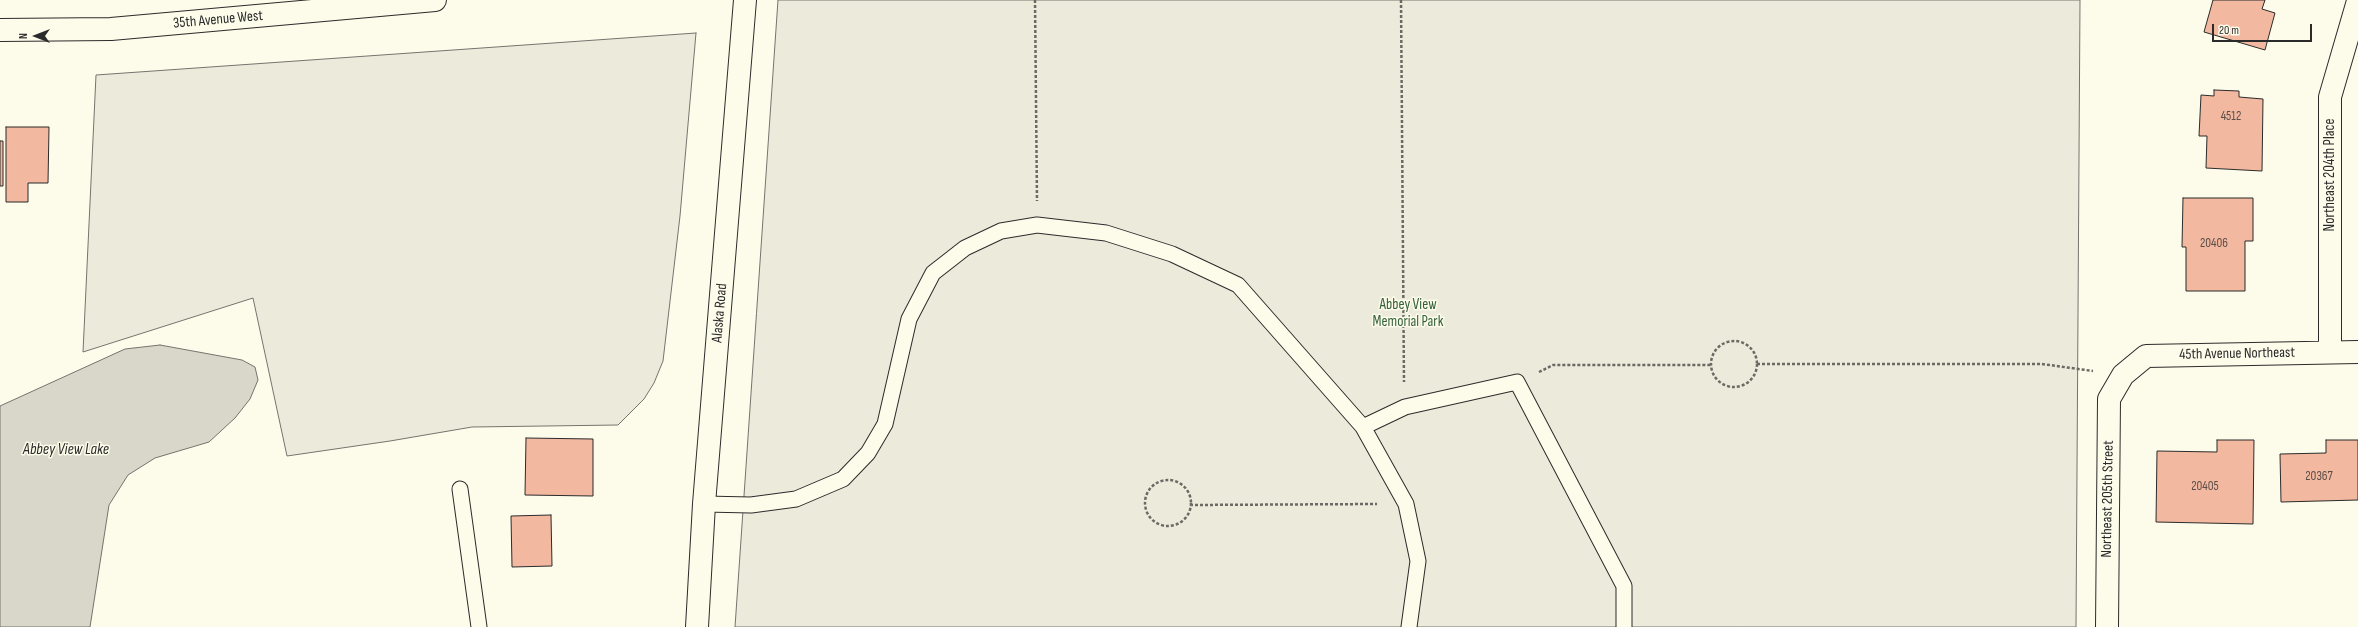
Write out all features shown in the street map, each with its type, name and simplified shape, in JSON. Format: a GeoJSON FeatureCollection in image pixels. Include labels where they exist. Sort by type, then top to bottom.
{"type":"FeatureCollection","features":[{"type":"Feature","properties":{"kind":"street","name":"35th Avenue West"},"geometry":{"type":"LineString","coordinates":[[0,30],[111,30],[435,0]]}},
{"type":"Feature","properties":{"kind":"street","name":"Alaska Road"},"geometry":{"type":"LineString","coordinates":[[697,627],[704,504],[745,0]]}},
{"type":"Feature","properties":{"kind":"street","name":"Northeast 204th Place"},"geometry":{"type":"LineString","coordinates":[[2330,352],[2330,97],[2358,1]]}},
{"type":"Feature","properties":{"kind":"street","name":"45th Avenue Northeast"},"geometry":{"type":"LineString","coordinates":[[2123,375],[2146,356],[2358,352]]}},
{"type":"Feature","properties":{"kind":"street","name":"Northeast 205th Street"},"geometry":{"type":"LineString","coordinates":[[2107,627],[2109,399],[2123,375]]}},
{"type":"Feature","properties":{"kind":"lane"},"geometry":{"type":"LineString","coordinates":[[704,504],[751,505],[796,499],[843,479],[868,453],[885,424],[909,319],[933,273],[965,248],[1001,231],[1037,225],[1106,233],[1172,254],[1238,285],[1363,427],[1406,504],[1418,560],[1408,627]]}},
{"type":"Feature","properties":{"kind":"lane"},"geometry":{"type":"LineString","coordinates":[[1363,427],[1405,407],[1516,382],[1624,586],[1624,627]]}},
{"type":"Feature","properties":{"kind":"lane"},"geometry":{"type":"LineString","coordinates":[[460,488],[479,627]]}},
{"type":"Feature","properties":{"kind":"path"},"geometry":{"type":"LineString","coordinates":[[1035,0],[1037,225]]}},
{"type":"Feature","properties":{"kind":"path"},"geometry":{"type":"LineString","coordinates":[[1402,0],[1405,407]]}},
{"type":"Feature","properties":{"kind":"path"},"geometry":{"type":"LineString","coordinates":[[1734,341],[1747,345],[1752,350],[1757,364],[1752,379],[1738,387],[1731,387],[1717,380],[1711,365],[1715,351],[1720,346],[1734,341]]}},
{"type":"Feature","properties":{"kind":"path"},"geometry":{"type":"LineString","coordinates":[[1757,364],[2042,364],[2123,375]]}},
{"type":"Feature","properties":{"kind":"path"},"geometry":{"type":"LineString","coordinates":[[1516,382],[1552,365],[1711,365]]}},
{"type":"Feature","properties":{"kind":"path"},"geometry":{"type":"LineString","coordinates":[[1160,481],[1176,481],[1187,490],[1190,505],[1184,518],[1172,525],[1164,525],[1151,518],[1145,505],[1148,490],[1160,481]]}},
{"type":"Feature","properties":{"kind":"path"},"geometry":{"type":"LineString","coordinates":[[1190,505],[1406,504]]}},
{"type":"Feature","properties":{"kind":"green space","name":"Abbey View Memorial Park"},"geometry":{"type":"Polygon","coordinates":[[[778,0],[2080,0],[2076,627],[735,627],[778,0]]]}},
{"type":"Feature","properties":{"kind":"green space"},"geometry":{"type":"Polygon","coordinates":[[[696,33],[680,216],[663,361],[654,383],[644,399],[618,425],[472,427],[287,456],[253,298],[83,352],[96,75],[696,33]]]}},
{"type":"Feature","properties":{"kind":"water","name":"Abbey View Lake"},"geometry":{"type":"Polygon","coordinates":[[[160,345],[242,360],[255,367],[258,380],[250,399],[235,418],[209,442],[155,458],[128,475],[109,505],[90,627],[0,627],[0,406],[125,349],[160,345]]]}},
{"type":"Feature","properties":{"kind":"building"},"geometry":{"type":"Polygon","coordinates":[[[2213,0],[2265,0],[2262,9],[2275,13],[2265,50],[2204,32],[2213,0]]]}},
{"type":"Feature","properties":{"kind":"building"},"geometry":{"type":"Polygon","coordinates":[[[2214,90],[2239,91],[2239,97],[2263,99],[2262,171],[2206,168],[2207,136],[2199,136],[2201,95],[2214,96],[2214,90]]]}},
{"type":"Feature","properties":{"kind":"building"},"geometry":{"type":"Polygon","coordinates":[[[6,127],[49,127],[48,183],[28,183],[28,202],[6,202],[6,127]]]}},
{"type":"Feature","properties":{"kind":"building"},"geometry":{"type":"Polygon","coordinates":[[[0,141],[3,141],[3,186],[0,186],[0,141]]]}},
{"type":"Feature","properties":{"kind":"building"},"geometry":{"type":"Polygon","coordinates":[[[2183,198],[2253,198],[2253,241],[2245,241],[2245,291],[2186,291],[2186,247],[2182,247],[2183,198]]]}},
{"type":"Feature","properties":{"kind":"building"},"geometry":{"type":"Polygon","coordinates":[[[526,438],[593,439],[593,496],[525,495],[526,438]]]}},
{"type":"Feature","properties":{"kind":"building"},"geometry":{"type":"Polygon","coordinates":[[[2217,440],[2254,440],[2253,524],[2156,522],[2157,451],[2217,452],[2217,440]]]}},
{"type":"Feature","properties":{"kind":"building"},"geometry":{"type":"Polygon","coordinates":[[[2326,440],[2358,440],[2358,500],[2281,502],[2280,454],[2326,453],[2326,440]]]}},
{"type":"Feature","properties":{"kind":"building"},"geometry":{"type":"Polygon","coordinates":[[[551,515],[552,566],[512,567],[511,516],[551,515]]]}}]}
